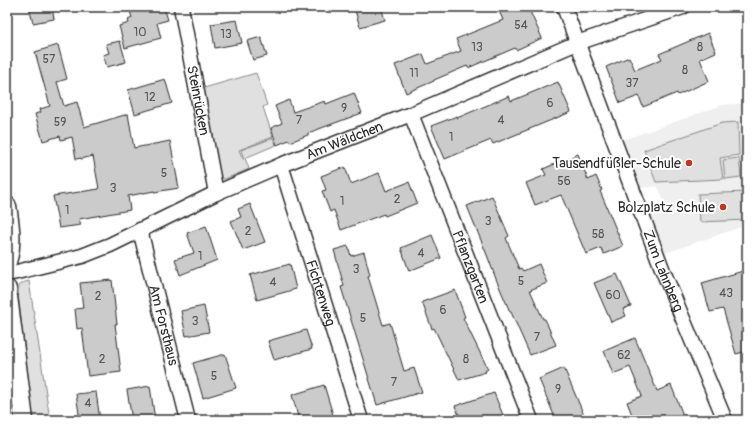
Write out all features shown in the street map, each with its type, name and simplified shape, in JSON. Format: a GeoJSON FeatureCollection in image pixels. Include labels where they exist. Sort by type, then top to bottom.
{"type":"FeatureCollection","features":[{"type":"Feature","properties":{"kind":"street","name":"Steinrücken"},"geometry":{"type":"LineString","coordinates":[[181,7],[216,193]]}},
{"type":"Feature","properties":{"kind":"street","name":"Zum Lahnberg"},"geometry":{"type":"LineString","coordinates":[[564,7],[663,271],[725,420]]}},
{"type":"Feature","properties":{"kind":"street","name":"Am Wäldchen"},"geometry":{"type":"LineString","coordinates":[[7,274],[82,256],[110,245],[216,193],[281,165],[411,114],[577,43],[683,7]]}},
{"type":"Feature","properties":{"kind":"street","name":"Pflanzgarten"},"geometry":{"type":"LineString","coordinates":[[411,114],[531,420]]}},
{"type":"Feature","properties":{"kind":"street","name":"Fichtenweg"},"geometry":{"type":"LineString","coordinates":[[281,165],[361,420]]}},
{"type":"Feature","properties":{"kind":"street"},"geometry":{"type":"LineString","coordinates":[[7,206],[10,246],[7,262]]}},
{"type":"Feature","properties":{"kind":"street","name":"Am Forsthaus"},"geometry":{"type":"LineString","coordinates":[[140,230],[188,420]]}},
{"type":"Feature","properties":{"kind":"street"},"geometry":{"type":"LineString","coordinates":[[7,289],[24,420]]}},
{"type":"Feature","properties":{"kind":"shaded area"},"geometry":{"type":"Polygon","coordinates":[[[256,73],[267,105],[263,107],[273,137],[239,150],[244,159],[241,150],[273,138],[276,145],[245,158],[249,169],[222,179],[220,177],[204,88],[256,73]]]}},
{"type":"Feature","properties":{"kind":"shaded area","name":"Tausendfüßler-Schule"},"geometry":{"type":"Polygon","coordinates":[[[747,103],[747,225],[665,253],[652,216],[667,210],[660,191],[657,186],[641,188],[623,140],[723,105],[747,103]]]}},
{"type":"Feature","properties":{"kind":"shaded area"},"geometry":{"type":"Polygon","coordinates":[[[738,122],[739,155],[720,158],[723,179],[656,182],[644,150],[722,123],[738,122]]]}},
{"type":"Feature","properties":{"kind":"shaded area"},"geometry":{"type":"Polygon","coordinates":[[[739,158],[741,177],[725,179],[723,160],[739,158]]]}},
{"type":"Feature","properties":{"kind":"shaded area","name":"Bolzplatz Schule"},"geometry":{"type":"Polygon","coordinates":[[[747,192],[747,220],[700,222],[698,194],[747,192]]]}},
{"type":"Feature","properties":{"kind":"shaded area"},"geometry":{"type":"Polygon","coordinates":[[[29,281],[50,420],[33,420],[18,294],[18,288],[20,285],[29,281]]]}},
{"type":"Feature","properties":{"kind":"building"},"geometry":{"type":"Polygon","coordinates":[[[29,7],[52,7],[54,19],[33,23],[29,7]]]}},
{"type":"Feature","properties":{"kind":"building"},"geometry":{"type":"Polygon","coordinates":[[[144,7],[164,7],[168,20],[157,23],[161,38],[125,48],[119,26],[129,23],[128,20],[132,18],[130,11],[144,7]]]}},
{"type":"Feature","properties":{"kind":"building"},"geometry":{"type":"Polygon","coordinates":[[[354,7],[381,7],[385,20],[360,27],[354,7]]]}},
{"type":"Feature","properties":{"kind":"building"},"geometry":{"type":"Polygon","coordinates":[[[508,7],[528,7],[542,38],[516,50],[515,48],[468,68],[467,66],[406,93],[395,65],[423,54],[427,64],[461,51],[456,39],[503,20],[499,11],[508,7]]]}},
{"type":"Feature","properties":{"kind":"building"},"geometry":{"type":"Polygon","coordinates":[[[237,20],[242,43],[215,48],[211,24],[237,20]]]}},
{"type":"Feature","properties":{"kind":"building"},"geometry":{"type":"Polygon","coordinates":[[[708,33],[716,52],[700,59],[709,81],[678,95],[677,93],[643,107],[639,96],[620,103],[606,67],[629,57],[635,70],[662,59],[659,54],[708,33]]]}},
{"type":"Feature","properties":{"kind":"building"},"geometry":{"type":"Polygon","coordinates":[[[261,37],[267,56],[253,60],[247,41],[261,37]]]}},
{"type":"Feature","properties":{"kind":"building"},"geometry":{"type":"Polygon","coordinates":[[[120,41],[126,62],[107,67],[103,55],[109,53],[106,44],[120,41]]]}},
{"type":"Feature","properties":{"kind":"building"},"geometry":{"type":"Polygon","coordinates":[[[58,45],[67,79],[57,82],[64,106],[77,102],[84,127],[128,114],[134,148],[170,141],[179,188],[128,196],[130,210],[79,219],[81,225],[59,228],[53,196],[99,189],[93,156],[76,159],[72,137],[61,140],[60,136],[43,141],[35,114],[41,112],[40,109],[50,106],[35,52],[58,45]]]}},
{"type":"Feature","properties":{"kind":"building"},"geometry":{"type":"Polygon","coordinates":[[[165,79],[172,103],[135,114],[128,90],[165,79]]]}},
{"type":"Feature","properties":{"kind":"building"},"geometry":{"type":"Polygon","coordinates":[[[558,82],[571,112],[493,144],[491,140],[445,159],[431,126],[457,116],[457,118],[509,96],[511,101],[558,82]]]}},
{"type":"Feature","properties":{"kind":"building"},"geometry":{"type":"Polygon","coordinates":[[[354,93],[362,113],[308,133],[308,135],[290,142],[289,140],[277,145],[271,128],[282,123],[275,106],[289,100],[293,112],[325,101],[326,104],[354,93]]]}},
{"type":"Feature","properties":{"kind":"building"},"geometry":{"type":"Polygon","coordinates":[[[578,154],[588,180],[596,176],[602,190],[600,191],[623,246],[604,254],[601,248],[586,254],[561,195],[535,205],[526,183],[546,175],[543,169],[578,154]]]}},
{"type":"Feature","properties":{"kind":"building"},"geometry":{"type":"Polygon","coordinates":[[[345,167],[351,184],[379,173],[386,191],[409,182],[417,203],[385,216],[384,214],[341,230],[334,210],[330,212],[322,191],[326,190],[321,176],[345,167]]]}},
{"type":"Feature","properties":{"kind":"building"},"geometry":{"type":"Polygon","coordinates":[[[492,196],[509,236],[506,238],[519,269],[521,268],[523,271],[539,264],[547,283],[530,290],[556,345],[530,355],[496,279],[467,206],[492,196]]]}},
{"type":"Feature","properties":{"kind":"building"},"geometry":{"type":"Polygon","coordinates":[[[250,204],[265,242],[243,250],[231,221],[241,217],[238,209],[250,204]]]}},
{"type":"Feature","properties":{"kind":"building"},"geometry":{"type":"Polygon","coordinates":[[[206,226],[217,260],[180,275],[175,259],[194,253],[187,233],[206,226]]]}},
{"type":"Feature","properties":{"kind":"building"},"geometry":{"type":"Polygon","coordinates":[[[432,235],[441,258],[409,271],[401,248],[432,235]]]}},
{"type":"Feature","properties":{"kind":"building"},"geometry":{"type":"Polygon","coordinates":[[[348,246],[351,256],[364,252],[370,275],[368,276],[383,325],[390,323],[404,371],[414,368],[422,392],[377,405],[341,287],[344,286],[334,250],[348,246]]]}},
{"type":"Feature","properties":{"kind":"building"},"geometry":{"type":"Polygon","coordinates":[[[290,264],[296,289],[257,300],[250,275],[290,264]]]}},
{"type":"Feature","properties":{"kind":"building"},"geometry":{"type":"Polygon","coordinates":[[[743,271],[747,285],[747,351],[736,354],[723,309],[710,312],[702,283],[743,271]]]}},
{"type":"Feature","properties":{"kind":"building"},"geometry":{"type":"Polygon","coordinates":[[[617,274],[631,306],[623,309],[626,316],[611,322],[594,283],[617,274]]]}},
{"type":"Feature","properties":{"kind":"building"},"geometry":{"type":"Polygon","coordinates":[[[112,280],[117,324],[115,324],[121,372],[88,376],[82,328],[77,329],[75,309],[83,308],[80,283],[112,280]]]}},
{"type":"Feature","properties":{"kind":"building"},"geometry":{"type":"Polygon","coordinates":[[[455,290],[465,317],[463,318],[488,369],[485,371],[486,372],[459,380],[434,328],[432,329],[422,302],[455,290]]]}},
{"type":"Feature","properties":{"kind":"building"},"geometry":{"type":"Polygon","coordinates":[[[204,306],[209,332],[186,336],[181,311],[204,306]]]}},
{"type":"Feature","properties":{"kind":"building"},"geometry":{"type":"Polygon","coordinates":[[[306,330],[312,349],[274,360],[268,341],[306,330]]]}},
{"type":"Feature","properties":{"kind":"building"},"geometry":{"type":"Polygon","coordinates":[[[635,338],[657,391],[671,385],[685,420],[634,420],[627,402],[642,396],[630,367],[613,374],[604,351],[635,338]]]}},
{"type":"Feature","properties":{"kind":"building"},"geometry":{"type":"Polygon","coordinates":[[[225,354],[236,388],[203,398],[193,363],[225,354]]]}},
{"type":"Feature","properties":{"kind":"building"},"geometry":{"type":"Polygon","coordinates":[[[564,368],[586,420],[556,420],[539,379],[564,368]]]}},
{"type":"Feature","properties":{"kind":"building"},"geometry":{"type":"Polygon","coordinates":[[[324,385],[333,415],[318,420],[299,420],[292,395],[324,385]]]}},
{"type":"Feature","properties":{"kind":"building"},"geometry":{"type":"Polygon","coordinates":[[[150,386],[155,420],[132,420],[127,390],[150,386]]]}},
{"type":"Feature","properties":{"kind":"building"},"geometry":{"type":"Polygon","coordinates":[[[96,392],[100,420],[80,420],[76,394],[96,392]]]}},
{"type":"Feature","properties":{"kind":"building"},"geometry":{"type":"Polygon","coordinates":[[[494,393],[505,420],[461,420],[455,406],[494,393]]]}},
{"type":"Feature","properties":{"kind":"place","name":"Tausendfüßler-Schule"},"geometry":{"type":"Point","coordinates":[689,163]}},
{"type":"Feature","properties":{"kind":"place","name":"Bolzplatz Schule"},"geometry":{"type":"Point","coordinates":[723,207]}}]}
